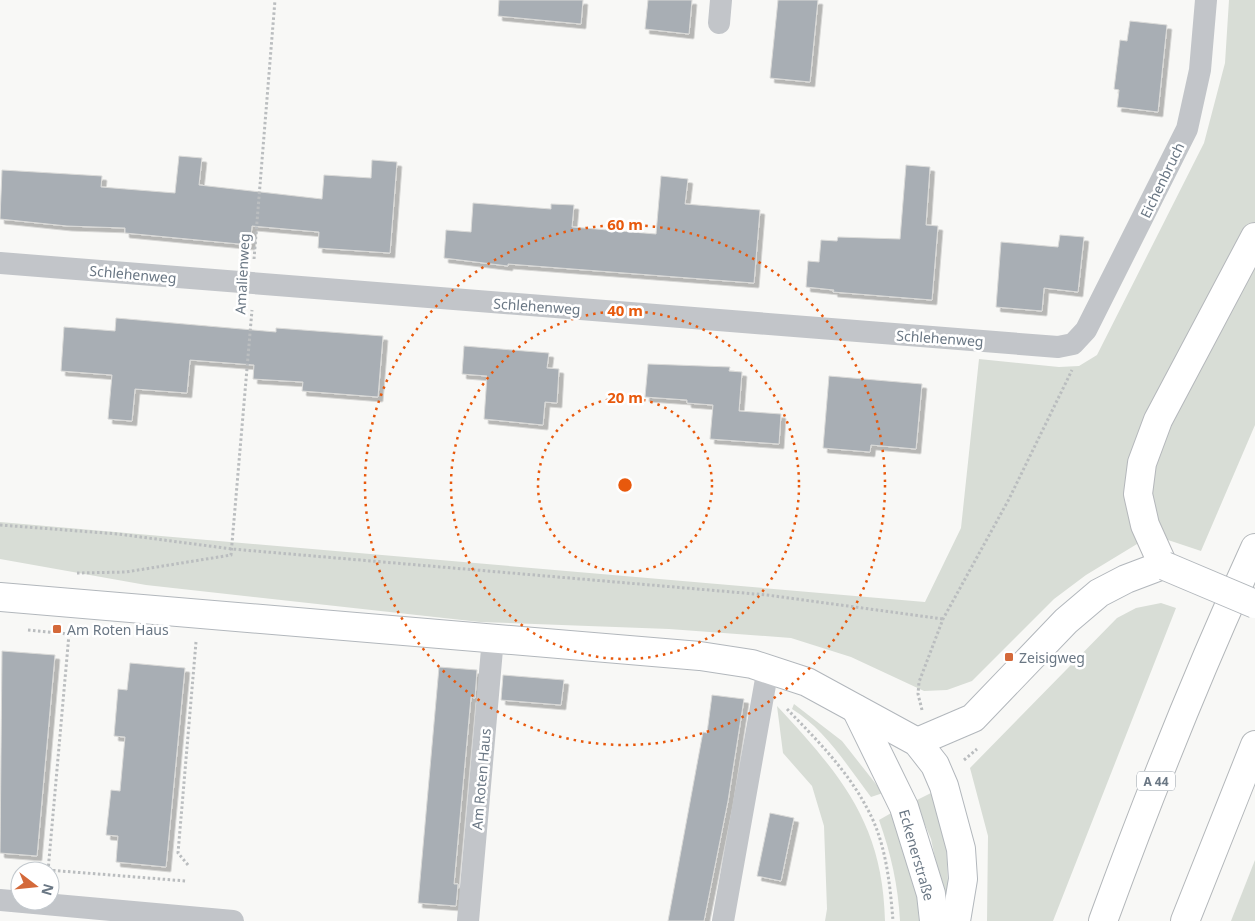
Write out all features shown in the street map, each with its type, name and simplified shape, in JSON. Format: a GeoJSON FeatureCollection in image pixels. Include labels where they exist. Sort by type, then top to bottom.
{"type":"FeatureCollection","features":[{"type":"Feature","properties":{"kind":"main road"},"geometry":{"type":"LineString","coordinates":[[1164,566],[1145,525],[1138,494],[1142,463],[1158,420],[1255,237]]}},
{"type":"Feature","properties":{"kind":"main road","name":"A 44"},"geometry":{"type":"LineString","coordinates":[[1103,921],[1212,642],[1255,548]]}},
{"type":"Feature","properties":{"kind":"main road"},"geometry":{"type":"LineString","coordinates":[[917,742],[973,718],[1066,621],[1098,593],[1126,579],[1164,566],[1255,604]]}},
{"type":"Feature","properties":{"kind":"main road"},"geometry":{"type":"LineString","coordinates":[[0,597],[700,656],[768,668],[807,682],[917,742],[935,765],[944,786],[959,840],[963,879],[956,921]]}},
{"type":"Feature","properties":{"kind":"main road","name":"Eckenerstraße"},"geometry":{"type":"LineString","coordinates":[[856,709],[904,807],[931,894],[934,921]]}},
{"type":"Feature","properties":{"kind":"main road"},"geometry":{"type":"LineString","coordinates":[[1185,921],[1255,745]]}},
{"type":"Feature","properties":{"kind":"street"},"geometry":{"type":"LineString","coordinates":[[719,22],[721,0]]}},
{"type":"Feature","properties":{"kind":"street","name":"Eichenbruch"},"geometry":{"type":"LineString","coordinates":[[1074,354],[1187,129],[1200,70],[1206,0]]}},
{"type":"Feature","properties":{"kind":"street","name":"Schlehenweg"},"geometry":{"type":"LineString","coordinates":[[0,263],[1058,347],[1074,354]]}},
{"type":"Feature","properties":{"kind":"street","name":"Am Roten Haus"},"geometry":{"type":"LineString","coordinates":[[468,921],[493,638]]}},
{"type":"Feature","properties":{"kind":"street"},"geometry":{"type":"LineString","coordinates":[[723,921],[768,668]]}},
{"type":"Feature","properties":{"kind":"street"},"geometry":{"type":"LineString","coordinates":[[0,900],[233,921]]}},
{"type":"Feature","properties":{"kind":"path","name":"Amalienweg"},"geometry":{"type":"LineString","coordinates":[[232,549],[275,0]]}},
{"type":"Feature","properties":{"kind":"path"},"geometry":{"type":"LineString","coordinates":[[923,711],[918,694],[919,682],[943,618],[1009,499],[1074,354]]}},
{"type":"Feature","properties":{"kind":"path"},"geometry":{"type":"LineString","coordinates":[[0,525],[118,534],[232,549],[767,595],[943,618]]}},
{"type":"Feature","properties":{"kind":"path"},"geometry":{"type":"LineString","coordinates":[[82,573],[126,572],[172,565],[231,555],[232,549]]}},
{"type":"Feature","properties":{"kind":"path"},"geometry":{"type":"LineString","coordinates":[[49,861],[69,634]]}},
{"type":"Feature","properties":{"kind":"path"},"geometry":{"type":"LineString","coordinates":[[188,865],[178,853],[196,641]]}},
{"type":"Feature","properties":{"kind":"path"},"geometry":{"type":"LineString","coordinates":[[781,703],[840,766],[869,811],[884,855],[890,884],[893,921]]}},
{"type":"Feature","properties":{"kind":"path"},"geometry":{"type":"LineString","coordinates":[[60,871],[186,881]]}},
{"type":"Feature","properties":{"kind":"shaded area"},"geometry":{"type":"Polygon","coordinates":[[[1229,0],[1255,0],[1255,425],[1201,551],[1165,539],[1137,544],[1086,575],[1054,599],[972,681],[947,690],[924,691],[851,657],[791,638],[669,629],[480,622],[146,585],[0,559],[0,522],[925,602],[961,528],[979,359],[1059,367],[1079,366],[1097,355],[1204,143],[1225,63],[1229,0]]]}},
{"type":"Feature","properties":{"kind":"shaded area"},"geometry":{"type":"Polygon","coordinates":[[[1161,603],[1176,608],[1053,921],[987,921],[988,836],[970,768],[1117,618],[1136,608],[1161,603]]]}},
{"type":"Feature","properties":{"kind":"shaded area"},"geometry":{"type":"Polygon","coordinates":[[[794,704],[842,741],[883,793],[871,797],[845,761],[825,738],[804,717],[792,709],[794,704]]]}},
{"type":"Feature","properties":{"kind":"shaded area"},"geometry":{"type":"Polygon","coordinates":[[[777,706],[820,754],[854,802],[867,828],[876,856],[882,886],[885,921],[825,921],[827,909],[824,826],[812,786],[783,753],[777,706]]]}},
{"type":"Feature","properties":{"kind":"shaded area"},"geometry":{"type":"Polygon","coordinates":[[[933,792],[946,839],[948,886],[946,892],[942,891],[931,839],[915,801],[933,792]]]}},
{"type":"Feature","properties":{"kind":"shaded area"},"geometry":{"type":"Polygon","coordinates":[[[893,812],[917,893],[919,921],[900,921],[898,895],[893,870],[879,820],[893,812]]]}},
{"type":"Feature","properties":{"kind":"shaded area"},"geometry":{"type":"Polygon","coordinates":[[[1255,860],[1255,921],[1231,921],[1255,860]]]}},
{"type":"Feature","properties":{"kind":"building"},"geometry":{"type":"Polygon","coordinates":[[[499,0],[583,0],[581,24],[498,16],[499,0]]]}},
{"type":"Feature","properties":{"kind":"building"},"geometry":{"type":"Polygon","coordinates":[[[648,0],[692,0],[689,34],[645,29],[648,0]]]}},
{"type":"Feature","properties":{"kind":"building"},"geometry":{"type":"Polygon","coordinates":[[[778,0],[818,0],[810,82],[770,78],[778,0]]]}},
{"type":"Feature","properties":{"kind":"building"},"geometry":{"type":"Polygon","coordinates":[[[1130,21],[1167,25],[1158,112],[1117,107],[1119,90],[1114,89],[1120,40],[1127,41],[1130,21]]]}},
{"type":"Feature","properties":{"kind":"building"},"geometry":{"type":"Polygon","coordinates":[[[179,156],[202,158],[199,185],[322,199],[324,175],[371,178],[372,160],[397,162],[390,253],[318,248],[319,232],[252,226],[250,245],[125,233],[125,228],[67,226],[0,219],[2,170],[102,176],[101,187],[175,193],[179,156]]]}},
{"type":"Feature","properties":{"kind":"building"},"geometry":{"type":"Polygon","coordinates":[[[906,165],[930,167],[926,225],[938,226],[932,300],[833,292],[834,290],[806,287],[808,261],[819,262],[821,240],[837,241],[838,237],[900,239],[906,165]]]}},
{"type":"Feature","properties":{"kind":"building"},"geometry":{"type":"Polygon","coordinates":[[[661,176],[688,179],[685,204],[760,210],[754,283],[508,264],[508,266],[444,258],[446,230],[471,232],[473,203],[551,209],[551,204],[574,205],[572,227],[656,234],[661,176]]]}},
{"type":"Feature","properties":{"kind":"building"},"geometry":{"type":"Polygon","coordinates":[[[1060,235],[1084,237],[1078,292],[1044,288],[1042,311],[996,307],[1001,242],[1058,247],[1060,235]]]}},
{"type":"Feature","properties":{"kind":"building"},"geometry":{"type":"Polygon","coordinates":[[[116,318],[276,332],[276,328],[383,336],[378,397],[302,391],[303,382],[253,379],[254,365],[190,360],[187,393],[135,389],[132,421],[108,419],[112,375],[61,371],[64,327],[115,331],[116,318]]]}},
{"type":"Feature","properties":{"kind":"building"},"geometry":{"type":"Polygon","coordinates":[[[464,346],[549,353],[547,368],[559,369],[557,403],[545,402],[543,425],[484,419],[487,376],[462,374],[464,346]]]}},
{"type":"Feature","properties":{"kind":"building"},"geometry":{"type":"Polygon","coordinates":[[[648,364],[730,367],[729,371],[742,372],[739,411],[781,414],[779,444],[710,439],[713,405],[687,403],[687,400],[645,397],[648,364]]]}},
{"type":"Feature","properties":{"kind":"building"},"geometry":{"type":"Polygon","coordinates":[[[829,376],[922,384],[916,449],[871,445],[870,452],[823,448],[829,376]]]}},
{"type":"Feature","properties":{"kind":"building"},"geometry":{"type":"Polygon","coordinates":[[[2,651],[55,655],[37,856],[0,853],[2,651]]]}},
{"type":"Feature","properties":{"kind":"building"},"geometry":{"type":"Polygon","coordinates":[[[130,663],[185,668],[166,867],[116,862],[118,836],[106,835],[111,790],[120,791],[125,737],[114,736],[118,689],[127,690],[130,663]]]}},
{"type":"Feature","properties":{"kind":"building"},"geometry":{"type":"Polygon","coordinates":[[[439,667],[477,670],[475,698],[471,697],[454,884],[458,884],[456,906],[418,903],[439,667]]]}},
{"type":"Feature","properties":{"kind":"building"},"geometry":{"type":"Polygon","coordinates":[[[503,675],[564,680],[561,705],[501,700],[503,675]]]}},
{"type":"Feature","properties":{"kind":"building"},"geometry":{"type":"Polygon","coordinates":[[[712,695],[744,699],[728,801],[704,921],[668,921],[703,732],[707,733],[712,695]]]}},
{"type":"Feature","properties":{"kind":"building"},"geometry":{"type":"Polygon","coordinates":[[[770,813],[794,818],[781,881],[757,876],[770,813]]]}},
{"type":"Feature","properties":{"kind":"place","name":"Am Roten Haus"},"geometry":{"type":"Point","coordinates":[57,629]}},
{"type":"Feature","properties":{"kind":"place","name":"Zeisigweg"},"geometry":{"type":"Point","coordinates":[1009,657]}}]}
